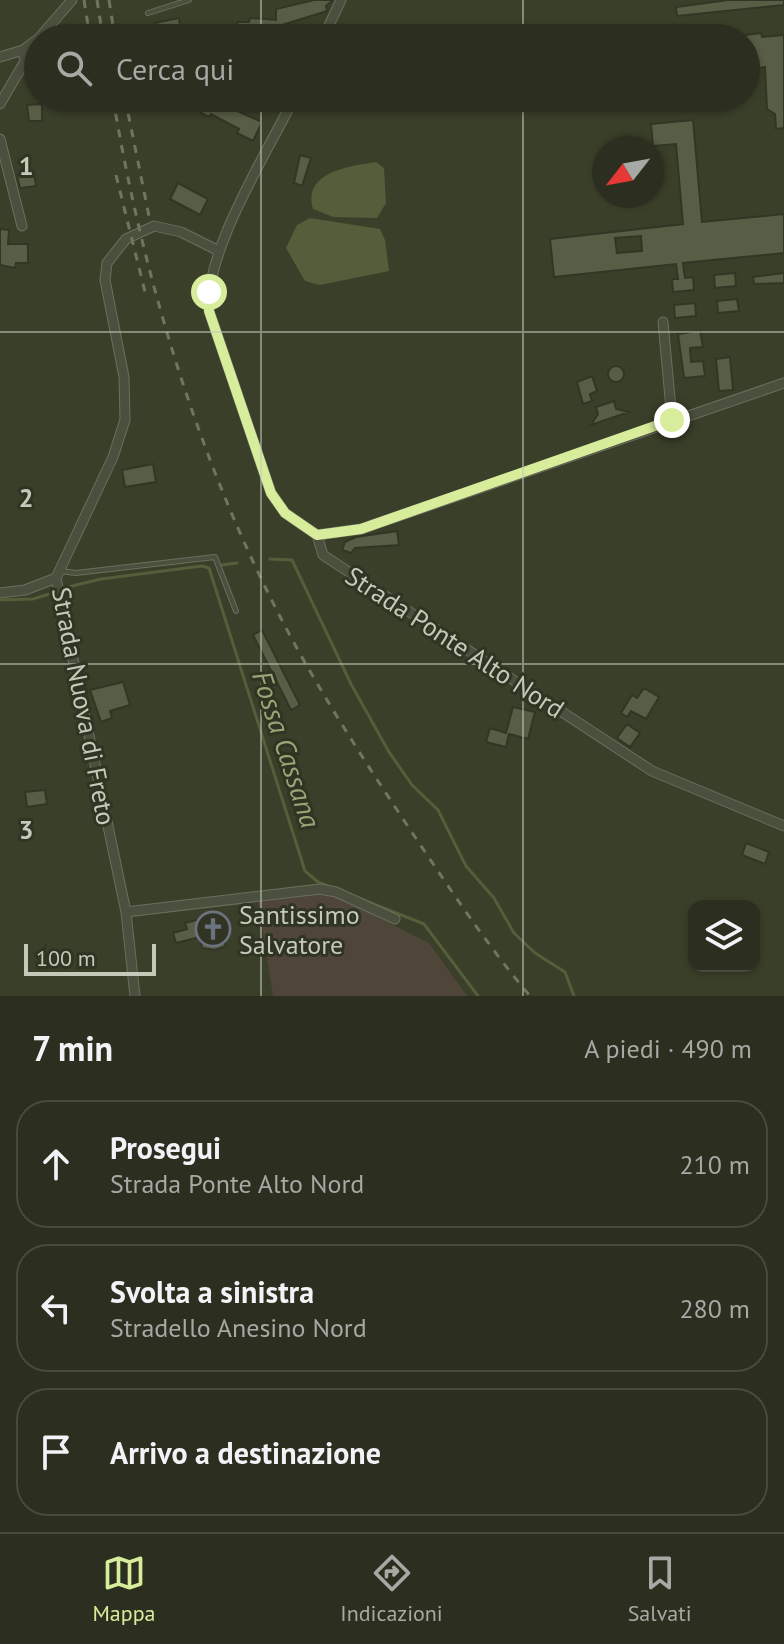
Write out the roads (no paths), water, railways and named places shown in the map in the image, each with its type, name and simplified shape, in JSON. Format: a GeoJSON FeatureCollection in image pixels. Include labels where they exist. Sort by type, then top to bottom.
{"type":"FeatureCollection","features":[{"type":"Feature","properties":{"kind":"street"},"geometry":{"type":"LineString","coordinates":[[51,24],[72,0]]}},
{"type":"Feature","properties":{"kind":"street"},"geometry":{"type":"LineString","coordinates":[[330,24],[341,0]]}},
{"type":"Feature","properties":{"kind":"street"},"geometry":{"type":"LineString","coordinates":[[0,57],[23,50],[24,56]]}},
{"type":"Feature","properties":{"kind":"street"},"geometry":{"type":"LineString","coordinates":[[0,104],[24,63]]}},
{"type":"Feature","properties":{"kind":"street","name":"Strada Ponte Alto Nord"},"geometry":{"type":"LineString","coordinates":[[287,112],[219,251],[210,277],[209,311],[271,493],[285,513],[317,535],[323,555],[652,771],[784,826]]}},
{"type":"Feature","properties":{"kind":"street"},"geometry":{"type":"LineString","coordinates":[[0,139],[22,226]]}},
{"type":"Feature","properties":{"kind":"street","name":"Strada Nuova di Freto"},"geometry":{"type":"LineString","coordinates":[[135,996],[126,912],[58,574],[113,457],[125,420],[124,377],[105,280],[107,263],[126,239],[154,226],[181,232],[219,251]]}},
{"type":"Feature","properties":{"kind":"street"},"geometry":{"type":"LineString","coordinates":[[663,322],[672,420]]}},
{"type":"Feature","properties":{"kind":"street"},"geometry":{"type":"LineString","coordinates":[[317,535],[361,529],[784,383]]}},
{"type":"Feature","properties":{"kind":"street"},"geometry":{"type":"LineString","coordinates":[[0,593],[25,590],[58,574]]}},
{"type":"Feature","properties":{"kind":"street"},"geometry":{"type":"LineString","coordinates":[[126,912],[320,889],[395,919]]}},
{"type":"Feature","properties":{"kind":"lane"},"geometry":{"type":"LineString","coordinates":[[148,13],[189,0]]}},
{"type":"Feature","properties":{"kind":"lane"},"geometry":{"type":"LineString","coordinates":[[58,574],[215,557],[236,611]]}},
{"type":"Feature","properties":{"kind":"waterway"},"geometry":{"type":"LineString","coordinates":[[270,559],[292,560],[351,684],[389,752],[412,785],[438,810],[466,866],[494,898],[514,933],[535,953],[565,972],[574,996]]}},
{"type":"Feature","properties":{"kind":"waterway"},"geometry":{"type":"LineString","coordinates":[[222,565],[237,563]]}},
{"type":"Feature","properties":{"kind":"waterway","name":"Fossa Cassana"},"geometry":{"type":"LineString","coordinates":[[64,588],[101,579],[202,566],[209,568],[305,871],[318,882],[424,924],[478,996]]}},
{"type":"Feature","properties":{"kind":"waterway","name":"Fossa Cassana"},"geometry":{"type":"LineString","coordinates":[[0,600],[33,599],[56,592]]}},
{"type":"Feature","properties":{"kind":"railway"},"geometry":{"type":"LineString","coordinates":[[84,0],[88,24]]}},
{"type":"Feature","properties":{"kind":"railway"},"geometry":{"type":"LineString","coordinates":[[97,0],[101,24]]}},
{"type":"Feature","properties":{"kind":"railway"},"geometry":{"type":"LineString","coordinates":[[109,0],[113,24]]}},
{"type":"Feature","properties":{"kind":"railway"},"geometry":{"type":"LineString","coordinates":[[116,112],[126,170],[162,315],[184,387],[237,527],[303,659],[343,726],[455,896],[530,996]]}},
{"type":"Feature","properties":{"kind":"railway"},"geometry":{"type":"LineString","coordinates":[[128,112],[149,216]]}},
{"type":"Feature","properties":{"kind":"railway"},"geometry":{"type":"LineString","coordinates":[[116,175],[145,292]]}},
{"type":"Feature","properties":{"kind":"place","name":"Santissimo Salvatore"},"geometry":{"type":"Point","coordinates":[213,929]}}]}
